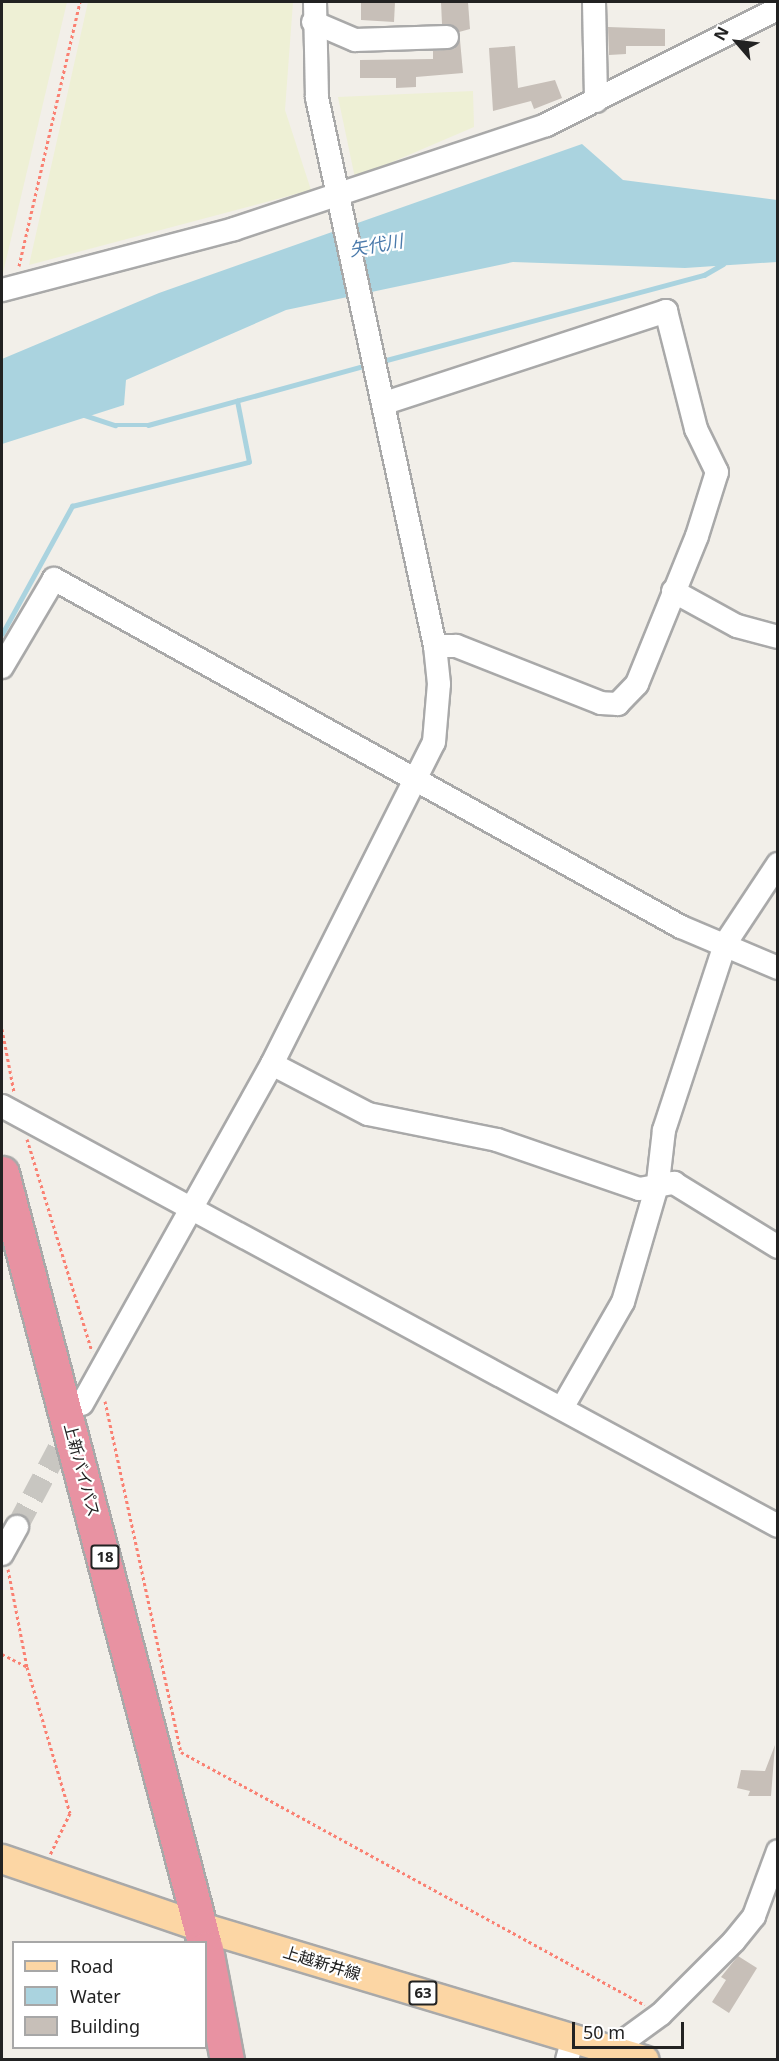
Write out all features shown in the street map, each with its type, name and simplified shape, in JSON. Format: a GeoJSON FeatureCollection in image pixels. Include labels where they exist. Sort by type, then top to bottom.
{"type":"FeatureCollection","features":[{"type":"Feature","properties":{"kind":"highway","name":"上新バイパス"},"geometry":{"type":"LineString","coordinates":[[2,1173],[204,1939]]}},
{"type":"Feature","properties":{"kind":"highway","name":"上新バイパス"},"geometry":{"type":"LineString","coordinates":[[207,1954],[228,2060]]}},
{"type":"Feature","properties":{"kind":"main road","name":"上越新井線"},"geometry":{"type":"LineString","coordinates":[[2,1859],[39,1871],[204,1939],[570,2049],[613,2049],[645,2060]]}},
{"type":"Feature","properties":{"kind":"street"},"geometry":{"type":"LineString","coordinates":[[594,2],[596,101]]}},
{"type":"Feature","properties":{"kind":"street"},"geometry":{"type":"LineString","coordinates":[[8,289],[223,232],[341,197],[546,125],[777,9]]}},
{"type":"Feature","properties":{"kind":"street"},"geometry":{"type":"LineString","coordinates":[[314,12],[355,40],[447,37]]}},
{"type":"Feature","properties":{"kind":"street"},"geometry":{"type":"LineString","coordinates":[[82,1404],[272,1064],[418,784],[434,742],[439,706],[435,646],[341,197],[317,98],[314,12]]}},
{"type":"Feature","properties":{"kind":"street"},"geometry":{"type":"LineString","coordinates":[[384,397],[666,311],[696,429],[717,472],[636,684],[618,704],[601,703],[456,646],[435,646]]}},
{"type":"Feature","properties":{"kind":"street"},"geometry":{"type":"LineString","coordinates":[[2,667],[54,579],[418,784],[681,927],[777,968]]}},
{"type":"Feature","properties":{"kind":"street"},"geometry":{"type":"LineString","coordinates":[[673,591],[737,627],[777,637]]}},
{"type":"Feature","properties":{"kind":"street"},"geometry":{"type":"LineString","coordinates":[[562,1408],[623,1302],[658,1182],[664,1130],[725,944],[777,864]]}},
{"type":"Feature","properties":{"kind":"street"},"geometry":{"type":"LineString","coordinates":[[272,1064],[368,1114],[496,1140],[639,1189],[658,1182],[674,1183],[777,1247]]}},
{"type":"Feature","properties":{"kind":"street"},"geometry":{"type":"LineString","coordinates":[[11,1111],[193,1207],[777,1526]]}},
{"type":"Feature","properties":{"kind":"street"},"geometry":{"type":"LineString","coordinates":[[3,1552],[17,1527]]}},
{"type":"Feature","properties":{"kind":"street"},"geometry":{"type":"LineString","coordinates":[[613,2049],[661,2013],[754,1916],[777,1851]]}},
{"type":"Feature","properties":{"kind":"path"},"geometry":{"type":"LineString","coordinates":[[8,289],[80,2]]}},
{"type":"Feature","properties":{"kind":"path"},"geometry":{"type":"LineString","coordinates":[[2,1029],[11,1111],[99,1373],[181,1752],[661,2013]]}},
{"type":"Feature","properties":{"kind":"path"},"geometry":{"type":"LineString","coordinates":[[3,1552],[27,1667],[70,1813],[66,1830],[39,1871]]}},
{"type":"Feature","properties":{"kind":"path"},"geometry":{"type":"LineString","coordinates":[[2,1654],[27,1667]]}},
{"type":"Feature","properties":{"kind":"green space"},"geometry":{"type":"Polygon","coordinates":[[[2,2],[67,2],[2,277],[2,2]]]}},
{"type":"Feature","properties":{"kind":"green space"},"geometry":{"type":"Polygon","coordinates":[[[88,2],[293,2],[285,110],[311,190],[29,265],[88,2]]]}},
{"type":"Feature","properties":{"kind":"green space"},"geometry":{"type":"Polygon","coordinates":[[[473,91],[474,127],[355,178],[338,97],[473,91]]]}},
{"type":"Feature","properties":{"kind":"water","name":"矢代川"},"geometry":{"type":"Polygon","coordinates":[[[582,144],[623,180],[777,200],[777,262],[685,268],[513,262],[286,310],[126,380],[124,405],[2,444],[2,359],[159,293],[582,144]]]}},
{"type":"Feature","properties":{"kind":"building"},"geometry":{"type":"Polygon","coordinates":[[[361,2],[395,2],[394,22],[361,20],[361,2]]]}},
{"type":"Feature","properties":{"kind":"building"},"geometry":{"type":"Polygon","coordinates":[[[441,2],[468,2],[470,29],[459,32],[442,24],[441,2]]]}},
{"type":"Feature","properties":{"kind":"building"},"geometry":{"type":"Polygon","coordinates":[[[608,27],[665,29],[665,46],[626,46],[626,54],[609,55],[608,27]]]}},
{"type":"Feature","properties":{"kind":"building"},"geometry":{"type":"Polygon","coordinates":[[[460,40],[463,73],[416,77],[416,87],[396,88],[396,78],[360,78],[360,60],[433,59],[433,51],[454,49],[460,40]]]}},
{"type":"Feature","properties":{"kind":"building"},"geometry":{"type":"Polygon","coordinates":[[[515,46],[518,88],[555,80],[562,98],[534,109],[531,101],[493,111],[489,48],[515,46]]]}},
{"type":"Feature","properties":{"kind":"building"},"geometry":{"type":"Polygon","coordinates":[[[775,1745],[771,1796],[748,1796],[750,1791],[737,1788],[741,1770],[765,1771],[775,1745]]]}},
{"type":"Feature","properties":{"kind":"building"},"geometry":{"type":"Polygon","coordinates":[[[738,1956],[757,1968],[729,2013],[712,2002],[726,1980],[721,1977],[738,1956]]]}},
{"type":"Feature","properties":{"kind":"waterway"},"geometry":{"type":"LineString","coordinates":[[379,362],[704,275],[723,264]]}},
{"type":"Feature","properties":{"kind":"waterway"},"geometry":{"type":"LineString","coordinates":[[81,414],[115,425],[148,425],[368,365]]}},
{"type":"Feature","properties":{"kind":"waterway"},"geometry":{"type":"LineString","coordinates":[[2,634],[72,506],[249,462],[237,401]]}},
{"type":"Feature","properties":{"kind":"tunnel"},"geometry":{"type":"LineString","coordinates":[[17,1527],[72,1423]]}}]}
